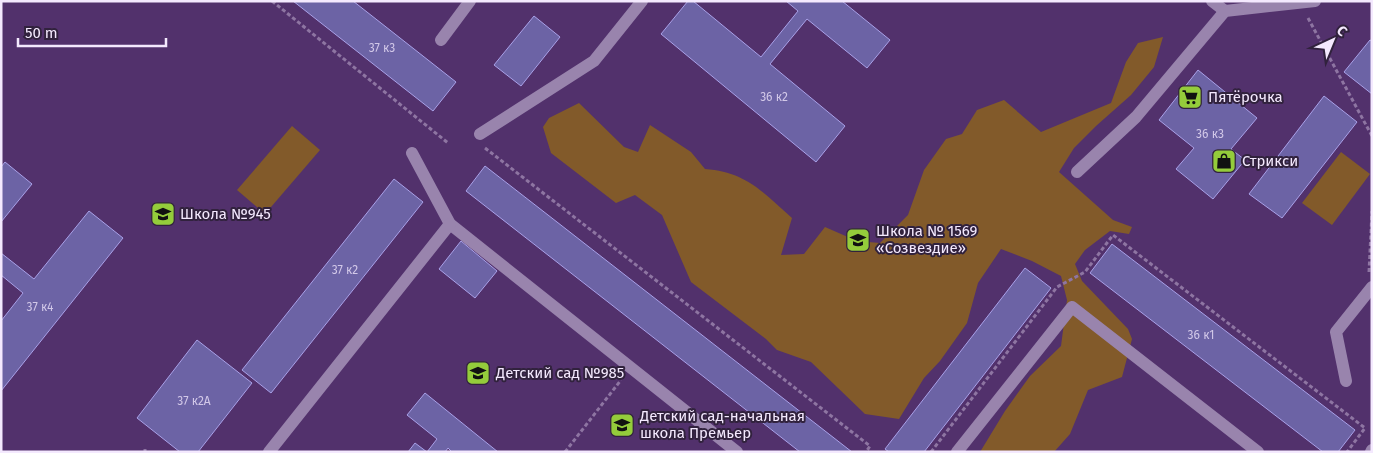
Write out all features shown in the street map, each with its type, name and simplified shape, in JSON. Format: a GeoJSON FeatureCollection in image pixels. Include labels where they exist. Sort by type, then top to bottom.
{"type":"FeatureCollection","features":[{"type":"Feature","properties":{"kind":"lane"},"geometry":{"type":"LineString","coordinates":[[441,40],[470,1]]}},
{"type":"Feature","properties":{"kind":"lane"},"geometry":{"type":"LineString","coordinates":[[479,138],[594,61],[642,1]]}},
{"type":"Feature","properties":{"kind":"lane"},"geometry":{"type":"LineString","coordinates":[[1212,1],[1224,11]]}},
{"type":"Feature","properties":{"kind":"lane"},"geometry":{"type":"LineString","coordinates":[[1077,172],[1136,117],[1224,11],[1315,1]]}},
{"type":"Feature","properties":{"kind":"lane"},"geometry":{"type":"LineString","coordinates":[[412,153],[450,224],[737,452]]}},
{"type":"Feature","properties":{"kind":"lane"},"geometry":{"type":"LineString","coordinates":[[269,452],[450,224]]}},
{"type":"Feature","properties":{"kind":"lane"},"geometry":{"type":"LineString","coordinates":[[1346,380],[1336,332],[1370,290]]}},
{"type":"Feature","properties":{"kind":"lane"},"geometry":{"type":"LineString","coordinates":[[957,452],[1072,307],[1258,452]]}},
{"type":"Feature","properties":{"kind":"path"},"geometry":{"type":"LineString","coordinates":[[272,1],[448,143]]}},
{"type":"Feature","properties":{"kind":"path"},"geometry":{"type":"LineString","coordinates":[[1300,3],[1372,136]]}},
{"type":"Feature","properties":{"kind":"path"},"geometry":{"type":"LineString","coordinates":[[479,138],[870,446],[866,452]]}},
{"type":"Feature","properties":{"kind":"path"},"geometry":{"type":"LineString","coordinates":[[1370,290],[1372,211]]}},
{"type":"Feature","properties":{"kind":"path"},"geometry":{"type":"LineString","coordinates":[[931,452],[1057,287],[1085,272],[1113,235],[1365,428],[1347,452]]}},
{"type":"Feature","properties":{"kind":"path"},"geometry":{"type":"LineString","coordinates":[[565,452],[631,367]]}},
{"type":"Feature","properties":{"kind":"shaded area"},"geometry":{"type":"Polygon","coordinates":[[[1163,37],[1154,67],[1131,95],[1074,148],[1059,172],[1113,220],[1132,227],[1129,234],[1110,231],[1085,250],[1075,264],[1082,281],[1128,329],[1132,339],[1122,377],[1088,390],[1070,434],[1054,452],[980,452],[1005,411],[1030,376],[1061,346],[1067,300],[1061,276],[1032,261],[1001,249],[978,283],[967,323],[940,361],[924,378],[899,419],[865,414],[811,362],[777,350],[766,339],[691,282],[662,215],[635,195],[616,203],[551,153],[543,127],[549,118],[579,103],[624,147],[638,152],[650,125],[691,152],[705,169],[732,174],[743,179],[763,192],[792,218],[781,255],[804,254],[825,227],[857,241],[880,243],[908,215],[924,170],[946,139],[962,134],[977,110],[1004,100],[1041,132],[1111,103],[1126,62],[1138,43],[1163,37]]]}},
{"type":"Feature","properties":{"kind":"shaded area"},"geometry":{"type":"Polygon","coordinates":[[[292,126],[320,150],[265,214],[237,190],[292,126]]]}},
{"type":"Feature","properties":{"kind":"shaded area"},"geometry":{"type":"Polygon","coordinates":[[[1341,152],[1370,174],[1332,225],[1302,203],[1341,152]]]}},
{"type":"Feature","properties":{"kind":"building"},"geometry":{"type":"Polygon","coordinates":[[[293,1],[353,1],[456,82],[433,111],[293,1]]]}},
{"type":"Feature","properties":{"kind":"building"},"geometry":{"type":"Polygon","coordinates":[[[688,1],[693,1],[761,57],[798,11],[786,1],[842,1],[890,40],[867,68],[807,19],[770,64],[845,126],[816,162],[661,34],[688,1]]]}},
{"type":"Feature","properties":{"kind":"building"},"geometry":{"type":"Polygon","coordinates":[[[534,16],[560,37],[521,86],[494,65],[534,16]]]}},
{"type":"Feature","properties":{"kind":"building"},"geometry":{"type":"Polygon","coordinates":[[[1370,40],[1372,41],[1372,94],[1344,72],[1370,40]]]}},
{"type":"Feature","properties":{"kind":"building"},"geometry":{"type":"Polygon","coordinates":[[[1198,70],[1257,118],[1231,149],[1245,160],[1213,199],[1176,169],[1194,148],[1159,120],[1198,70]]]}},
{"type":"Feature","properties":{"kind":"building"},"geometry":{"type":"Polygon","coordinates":[[[1324,96],[1357,122],[1282,218],[1249,194],[1324,96]]]}},
{"type":"Feature","properties":{"kind":"building"},"geometry":{"type":"Polygon","coordinates":[[[5,162],[32,184],[1,222],[1,167],[5,162]]]}},
{"type":"Feature","properties":{"kind":"building"},"geometry":{"type":"Polygon","coordinates":[[[485,166],[852,452],[800,452],[466,191],[485,166]]]}},
{"type":"Feature","properties":{"kind":"building"},"geometry":{"type":"Polygon","coordinates":[[[394,179],[423,202],[271,393],[242,370],[394,179]]]}},
{"type":"Feature","properties":{"kind":"building"},"geometry":{"type":"Polygon","coordinates":[[[89,211],[123,238],[1,391],[1,321],[23,293],[1,275],[1,253],[34,279],[89,211]]]}},
{"type":"Feature","properties":{"kind":"building"},"geometry":{"type":"Polygon","coordinates":[[[461,241],[497,271],[475,298],[439,269],[461,241]]]}},
{"type":"Feature","properties":{"kind":"building"},"geometry":{"type":"Polygon","coordinates":[[[1112,244],[1355,430],[1338,452],[1323,452],[1090,273],[1112,244]]]}},
{"type":"Feature","properties":{"kind":"building"},"geometry":{"type":"Polygon","coordinates":[[[1025,268],[1051,288],[924,452],[889,452],[885,449],[1025,268]]]}},
{"type":"Feature","properties":{"kind":"building"},"geometry":{"type":"Polygon","coordinates":[[[197,340],[252,383],[198,452],[180,452],[137,418],[197,340]]]}},
{"type":"Feature","properties":{"kind":"building"},"geometry":{"type":"Polygon","coordinates":[[[425,393],[498,452],[452,452],[448,448],[445,452],[427,452],[437,439],[407,415],[425,393]]]}},
{"type":"Feature","properties":{"kind":"building"},"geometry":{"type":"Polygon","coordinates":[[[415,443],[427,452],[408,452],[415,443]]]}},
{"type":"Feature","properties":{"kind":"place","name":"Пятёрочка"},"geometry":{"type":"Point","coordinates":[1190,97]}},
{"type":"Feature","properties":{"kind":"place","name":"Стрикси"},"geometry":{"type":"Point","coordinates":[1224,161]}},
{"type":"Feature","properties":{"kind":"place","name":"Школа №945"},"geometry":{"type":"Point","coordinates":[163,214]}},
{"type":"Feature","properties":{"kind":"place","name":"Школа № 1569 «Созвездие»"},"geometry":{"type":"Point","coordinates":[858,240]}},
{"type":"Feature","properties":{"kind":"place","name":"Детский сад №985"},"geometry":{"type":"Point","coordinates":[478,373]}},
{"type":"Feature","properties":{"kind":"place","name":"Детский сад-начальная школа Премьер"},"geometry":{"type":"Point","coordinates":[622,425]}}]}
